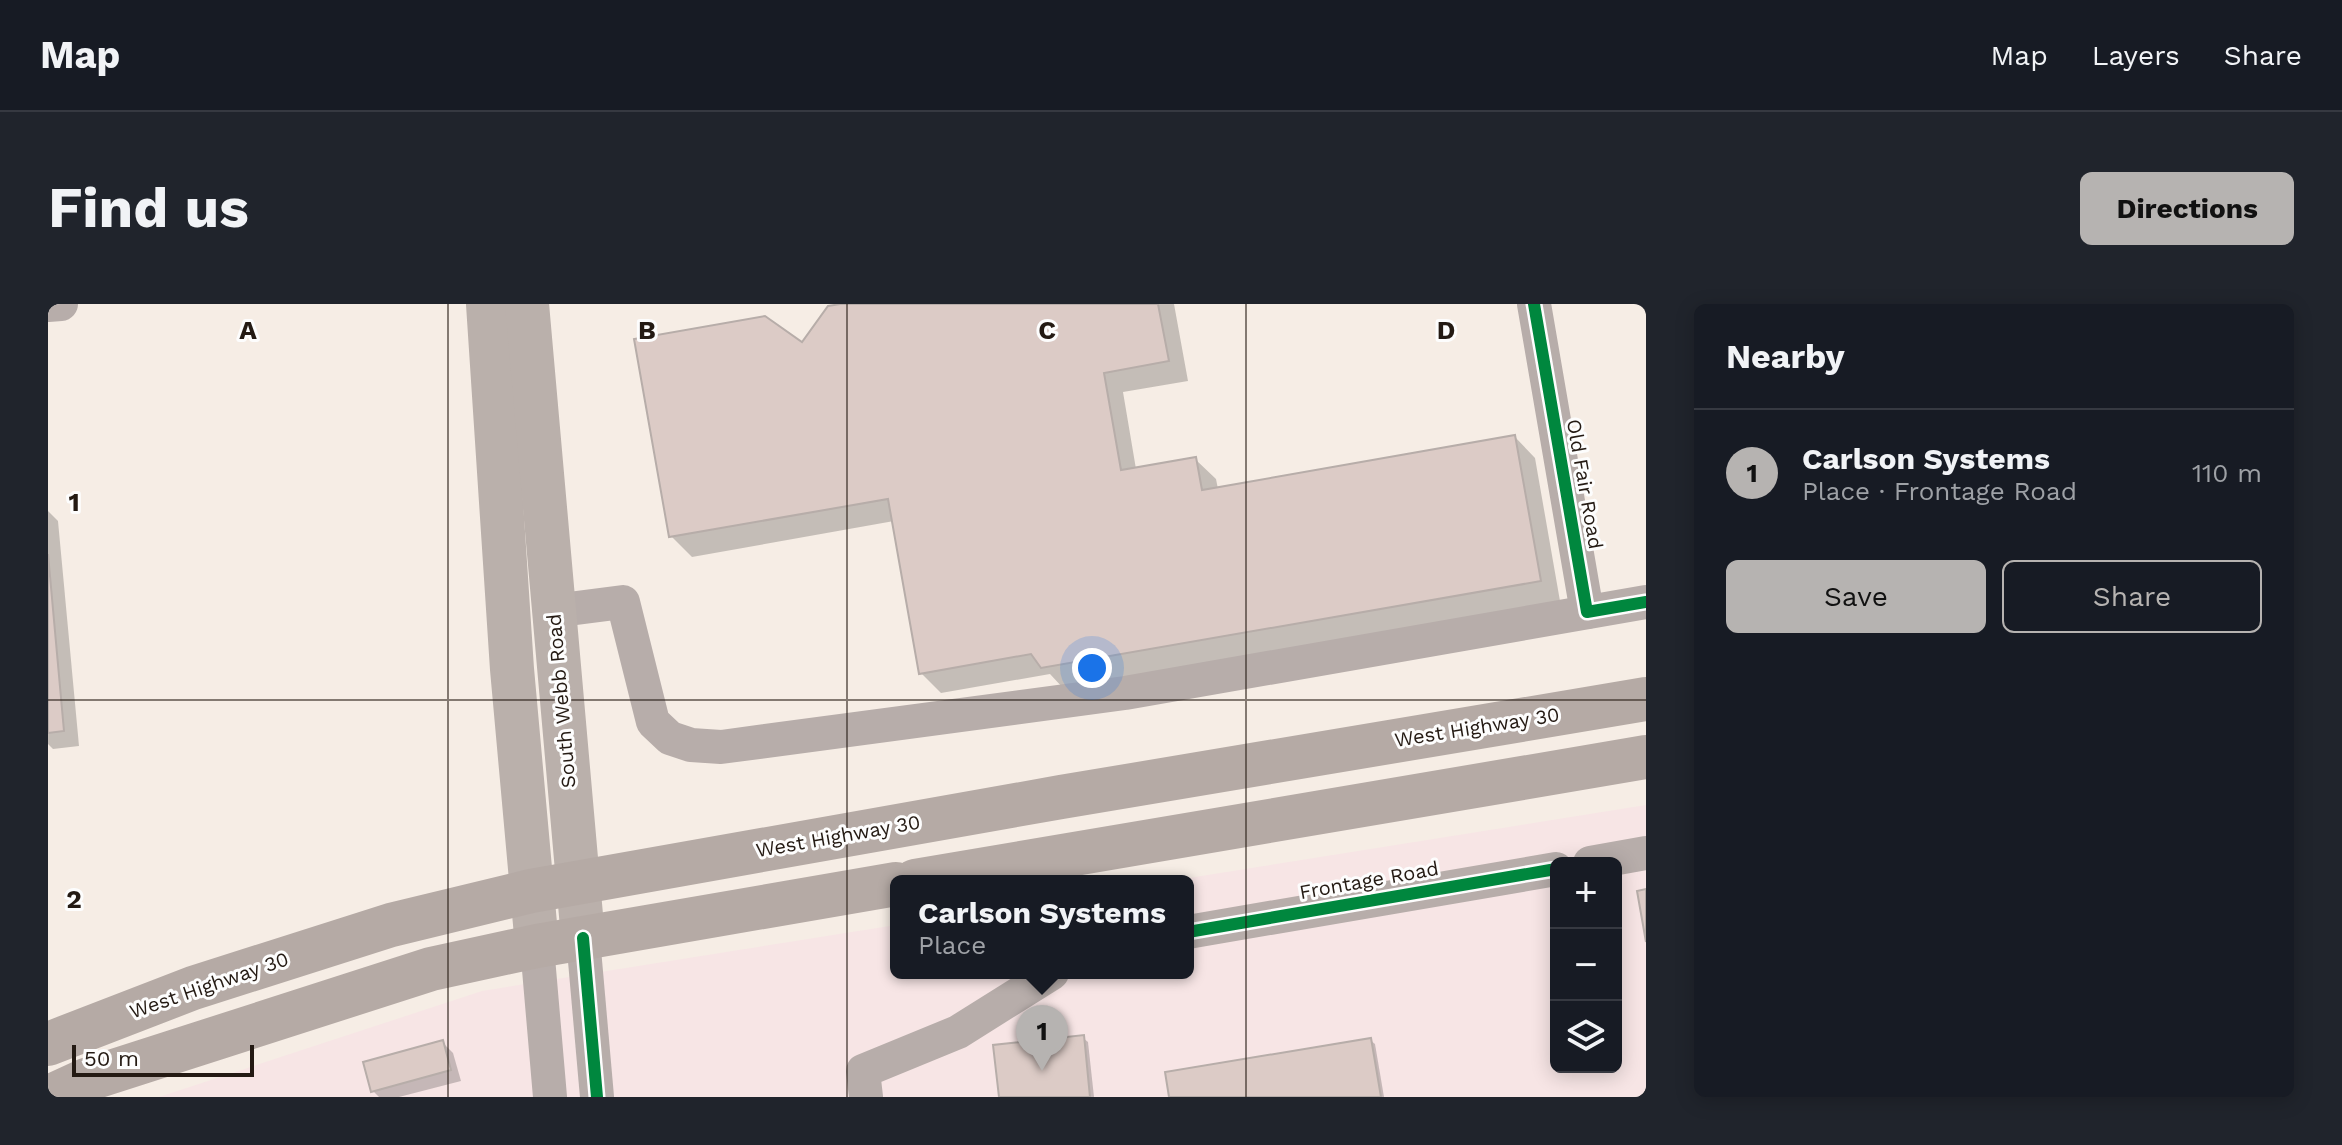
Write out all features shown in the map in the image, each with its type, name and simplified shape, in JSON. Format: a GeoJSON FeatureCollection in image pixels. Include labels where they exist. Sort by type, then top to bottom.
{"type":"FeatureCollection","features":[{"type":"Feature","properties":{"kind":"highway","name":"West Highway 30"},"geometry":{"type":"LineString","coordinates":[[48,1044],[193,988],[391,925],[531,891],[1046,799],[1646,699]]}},
{"type":"Feature","properties":{"kind":"highway"},"geometry":{"type":"LineString","coordinates":[[950,875],[1646,757]]}},
{"type":"Feature","properties":{"kind":"highway"},"geometry":{"type":"LineString","coordinates":[[49,1097],[86,1080],[431,969],[537,946],[890,885]]}},
{"type":"Feature","properties":{"kind":"main road"},"geometry":{"type":"LineString","coordinates":[[488,304],[537,946]]}},
{"type":"Feature","properties":{"kind":"main road","name":"South Webb Road"},"geometry":{"type":"LineString","coordinates":[[527,304],[583,938]]}},
{"type":"Feature","properties":{"kind":"street"},"geometry":{"type":"LineString","coordinates":[[48,305],[58,304]]}},
{"type":"Feature","properties":{"kind":"street","name":"Old Fair Road"},"geometry":{"type":"LineString","coordinates":[[1534,304],[1587,612]]}},
{"type":"Feature","properties":{"kind":"street"},"geometry":{"type":"LineString","coordinates":[[553,611],[623,602],[653,722],[670,738],[691,745],[721,747],[1125,693],[1646,602]]}},
{"type":"Feature","properties":{"kind":"street"},"geometry":{"type":"LineString","coordinates":[[1622,857],[1646,853]]}},
{"type":"Feature","properties":{"kind":"street","name":"Frontage Road"},"geometry":{"type":"LineString","coordinates":[[1194,931],[1550,870]]}},
{"type":"Feature","properties":{"kind":"street","name":"South Webb Road"},"geometry":{"type":"LineString","coordinates":[[583,938],[597,1097]]}},
{"type":"Feature","properties":{"kind":"street"},"geometry":{"type":"LineString","coordinates":[[537,946],[550,1097]]}},
{"type":"Feature","properties":{"kind":"street"},"geometry":{"type":"LineString","coordinates":[[866,1097],[863,1071],[958,1032],[1042,979]]}},
{"type":"Feature","properties":{"kind":"shaded area"},"geometry":{"type":"Polygon","coordinates":[[[1646,805],[1646,1097],[159,1097],[482,991],[890,926],[890,979],[1194,979],[1194,877],[1646,805]]]}},
{"type":"Feature","properties":{"kind":"building"},"geometry":{"type":"Polygon","coordinates":[[[1158,304],[1169,361],[1104,373],[1121,470],[1196,457],[1202,490],[1515,435],[1541,581],[1041,668],[1031,654],[919,674],[888,499],[669,537],[634,339],[765,316],[802,342],[828,306],[1158,304]]]}},
{"type":"Feature","properties":{"kind":"building"},"geometry":{"type":"Polygon","coordinates":[[[48,554],[64,731],[48,733],[48,554]]]}},
{"type":"Feature","properties":{"kind":"building"},"geometry":{"type":"Polygon","coordinates":[[[1646,889],[1646,942],[1637,891],[1646,889]]]}},
{"type":"Feature","properties":{"kind":"building"},"geometry":{"type":"Polygon","coordinates":[[[1084,1035],[1090,1097],[999,1097],[993,1045],[1084,1035]]]}},
{"type":"Feature","properties":{"kind":"building"},"geometry":{"type":"Polygon","coordinates":[[[1371,1038],[1381,1097],[1169,1097],[1165,1072],[1371,1038]]]}},
{"type":"Feature","properties":{"kind":"building"},"geometry":{"type":"Polygon","coordinates":[[[443,1040],[451,1070],[371,1092],[363,1062],[443,1040]]]}},
{"type":"Feature","properties":{"kind":"cycle path"},"geometry":{"type":"LineString","coordinates":[[1534,304],[1587,612],[1646,602]]}},
{"type":"Feature","properties":{"kind":"cycle path"},"geometry":{"type":"LineString","coordinates":[[1194,931],[1550,870]]}},
{"type":"Feature","properties":{"kind":"cycle path"},"geometry":{"type":"LineString","coordinates":[[583,938],[597,1097]]}},
{"type":"Feature","properties":{"kind":"place","name":"Carlson Systems"},"geometry":{"type":"Point","coordinates":[1042,1071]}}]}
